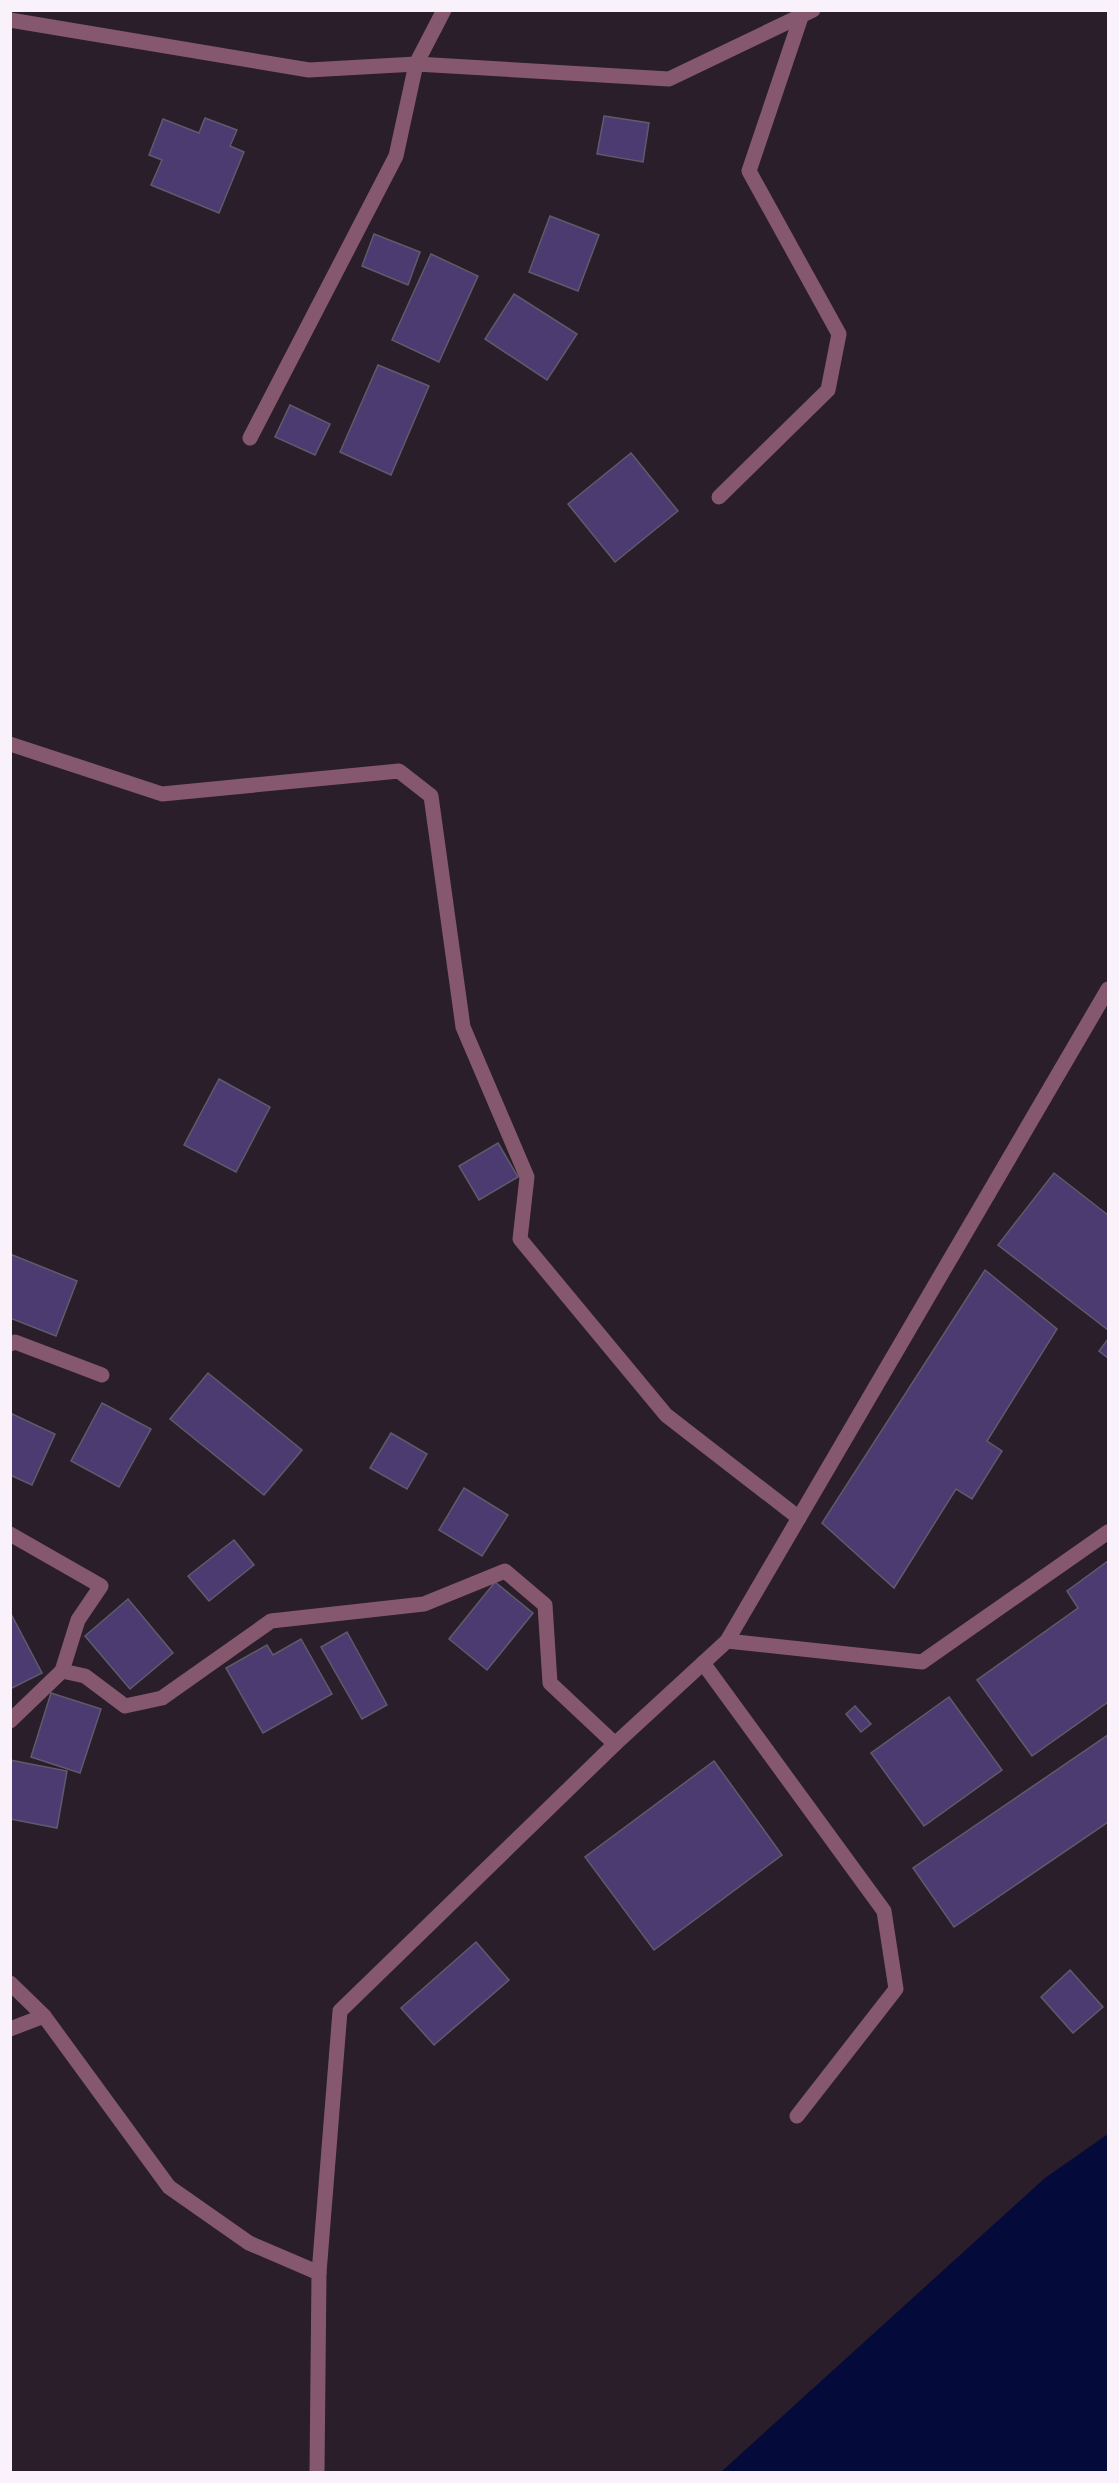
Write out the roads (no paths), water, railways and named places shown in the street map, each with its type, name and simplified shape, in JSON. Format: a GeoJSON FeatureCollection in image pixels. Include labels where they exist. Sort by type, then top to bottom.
{"type":"FeatureCollection","features":[{"type":"Feature","properties":{"kind":"street"},"geometry":{"type":"LineString","coordinates":[[249,438],[396,156],[417,64],[444,10]]}},
{"type":"Feature","properties":{"kind":"street"},"geometry":{"type":"LineString","coordinates":[[10,20],[309,70],[417,64],[669,79],[805,13]]}},
{"type":"Feature","properties":{"kind":"street"},"geometry":{"type":"LineString","coordinates":[[719,497],[828,390],[839,334],[749,171],[805,13]]}},
{"type":"Feature","properties":{"kind":"street"},"geometry":{"type":"LineString","coordinates":[[10,744],[162,794],[399,771],[431,796],[463,1027],[527,1177],[519,1239],[666,1415],[799,1518]]}},
{"type":"Feature","properties":{"kind":"street"},"geometry":{"type":"LineString","coordinates":[[317,2472],[319,2272],[340,2011],[615,1744],[727,1641],[1108,989]]}},
{"type":"Feature","properties":{"kind":"street"},"geometry":{"type":"LineString","coordinates":[[10,1344],[15,1342],[102,1375]]}},
{"type":"Feature","properties":{"kind":"street"},"geometry":{"type":"LineString","coordinates":[[727,1641],[922,1662],[1108,1532]]}},
{"type":"Feature","properties":{"kind":"street"},"geometry":{"type":"LineString","coordinates":[[10,1534],[101,1586],[78,1620],[62,1671],[10,1721]]}},
{"type":"Feature","properties":{"kind":"street"},"geometry":{"type":"LineString","coordinates":[[62,1671],[85,1676],[125,1706],[162,1698],[271,1621],[424,1604],[505,1571],[545,1605],[550,1683],[615,1744]]}},
{"type":"Feature","properties":{"kind":"street"},"geometry":{"type":"LineString","coordinates":[[703,1662],[884,1911],[896,1989],[796,2116]]}},
{"type":"Feature","properties":{"kind":"street"},"geometry":{"type":"LineString","coordinates":[[10,1983],[44,2016],[169,2187],[249,2243],[319,2272]]}},
{"type":"Feature","properties":{"kind":"street"},"geometry":{"type":"LineString","coordinates":[[10,2029],[44,2016]]}}]}
